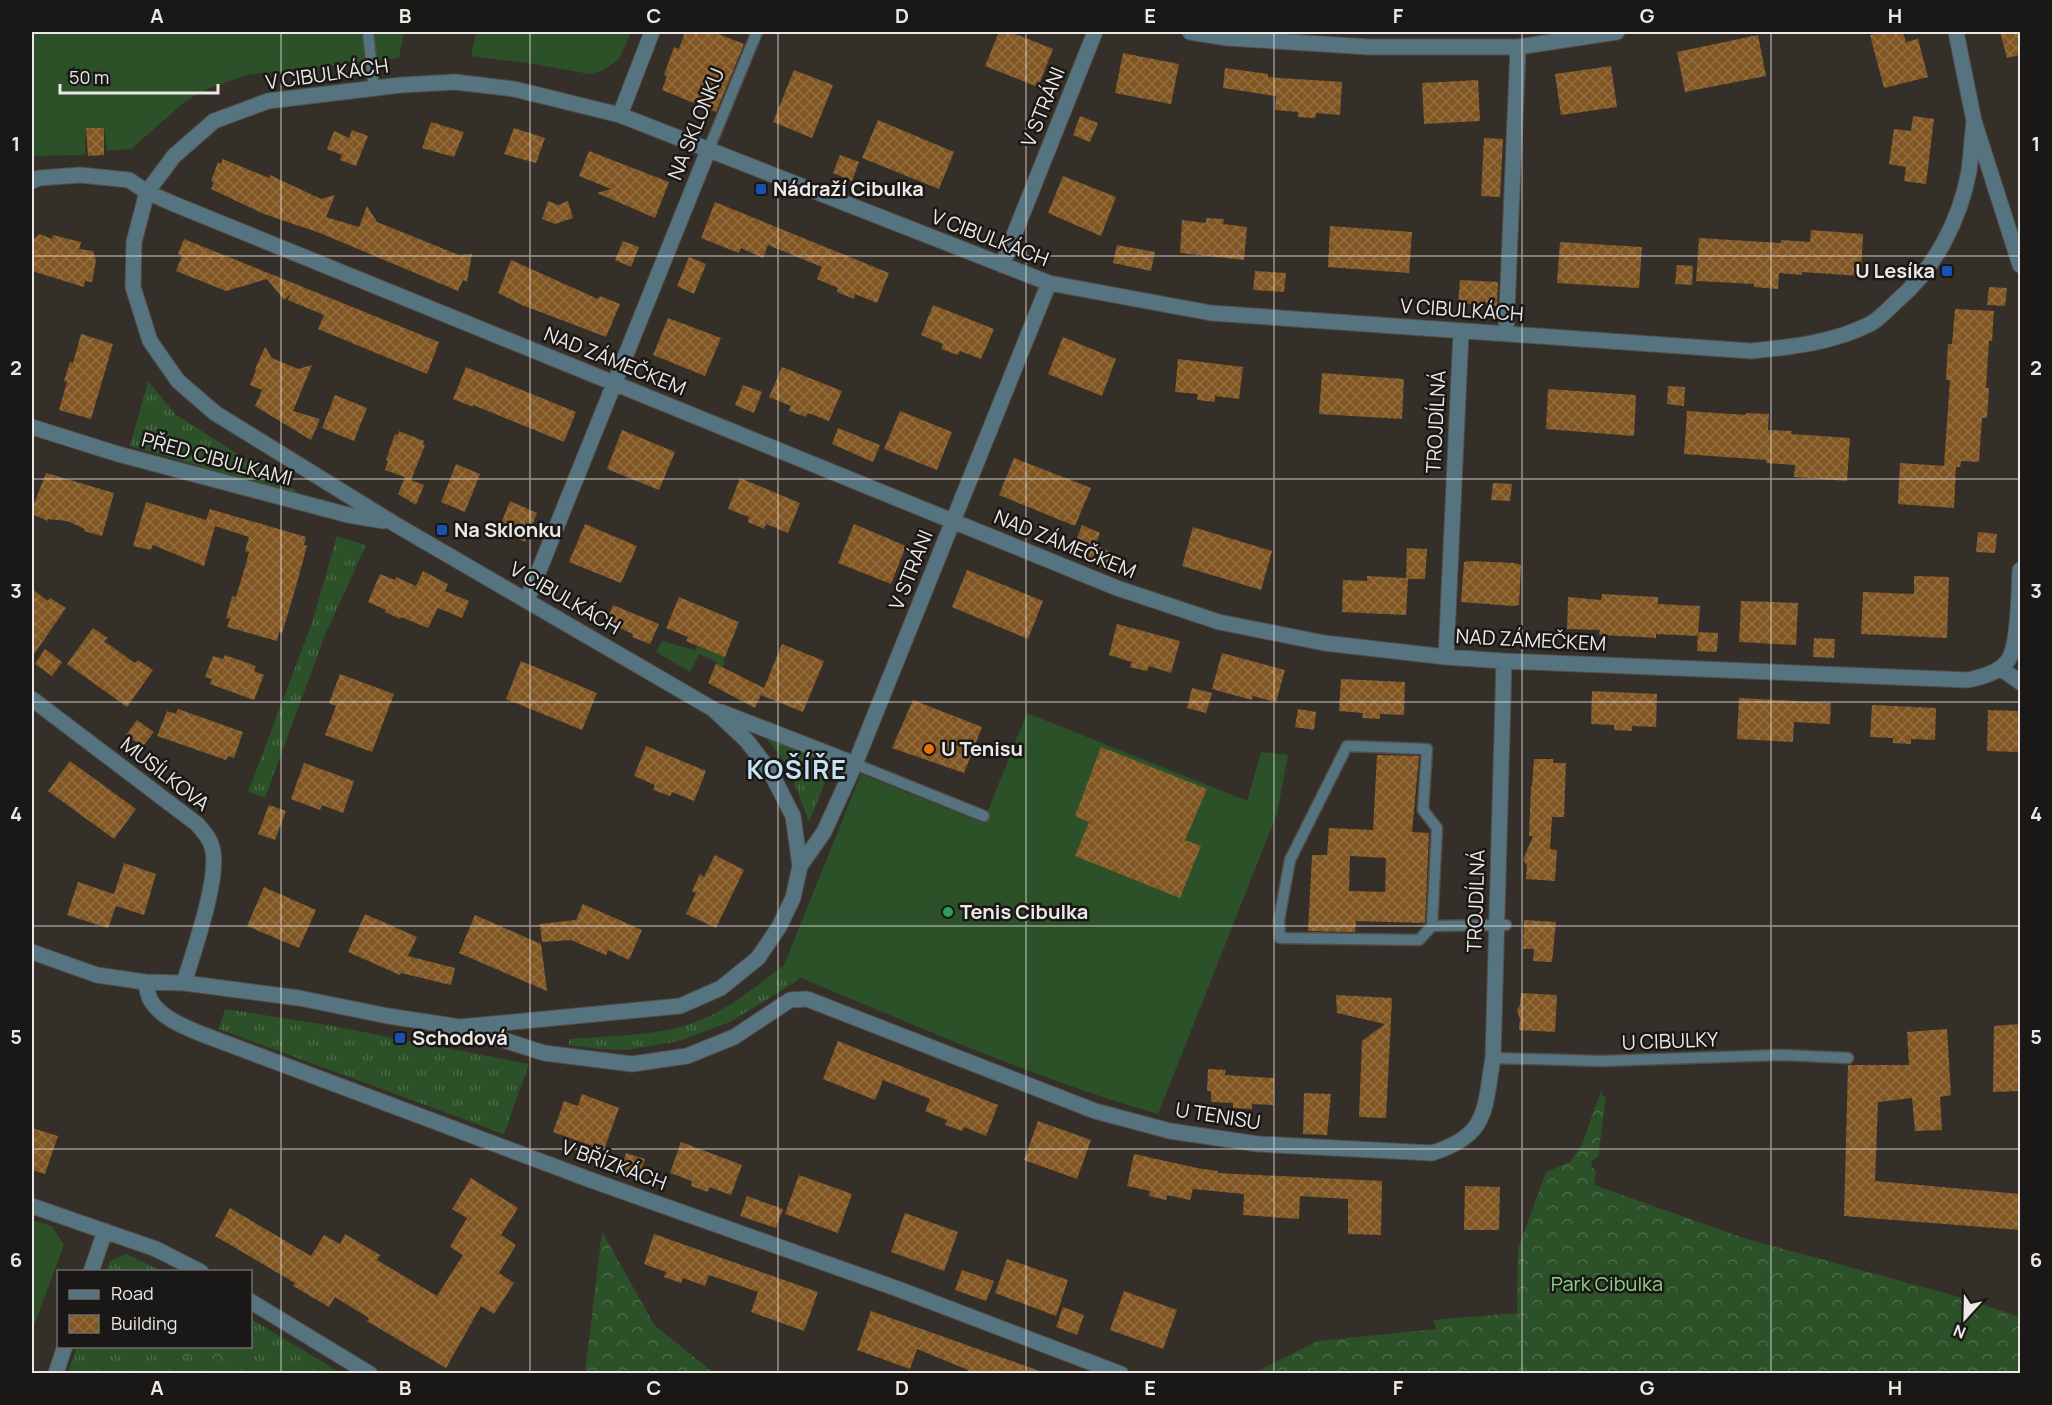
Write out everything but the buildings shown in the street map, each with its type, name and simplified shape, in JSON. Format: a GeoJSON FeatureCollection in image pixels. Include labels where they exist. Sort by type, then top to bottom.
{"type":"FeatureCollection","features":[{"type":"Feature","properties":{"kind":"street"},"geometry":{"type":"LineString","coordinates":[[620,115],[652,32]]}},
{"type":"Feature","properties":{"kind":"street","name":"V STRÁNI"},"geometry":{"type":"LineString","coordinates":[[1002,265],[1095,32]]}},
{"type":"Feature","properties":{"kind":"street"},"geometry":{"type":"LineString","coordinates":[[1190,32],[1227,39],[1369,47],[1518,47],[1617,32]]}},
{"type":"Feature","properties":{"kind":"street"},"geometry":{"type":"LineString","coordinates":[[1956,32],[1974,121],[2020,265]]}},
{"type":"Feature","properties":{"kind":"street"},"geometry":{"type":"LineString","coordinates":[[1506,334],[1518,47]]}},
{"type":"Feature","properties":{"kind":"street","name":"V CIBULKÁCH"},"geometry":{"type":"LineString","coordinates":[[32,952],[97,975],[145,982],[184,983],[299,998],[388,1016],[460,1027],[680,1006],[721,988],[758,958],[779,927],[793,898],[800,866],[793,816],[770,771],[747,741],[713,709],[393,523],[214,413],[178,381],[150,341],[133,287],[134,242],[147,192],[174,156],[214,121],[268,101],[374,88],[455,82],[514,89],[620,115],[1049,283],[1211,313],[1750,351],[1794,347],[1834,338],[1872,323],[1908,291],[1941,249],[1958,212],[1969,172],[1974,121]]}},
{"type":"Feature","properties":{"kind":"street","name":"NA SKLONKU"},"geometry":{"type":"LineString","coordinates":[[527,600],[708,151]]}},
{"type":"Feature","properties":{"kind":"street","name":"NAD ZÁMEČKEM"},"geometry":{"type":"LineString","coordinates":[[32,181],[39,178],[80,175],[129,180],[147,192],[953,522],[1117,588],[1219,621],[1324,643],[1503,661],[1968,680],[1985,676],[2000,668]]}},
{"type":"Feature","properties":{"kind":"street","name":"V STRÁNI"},"geometry":{"type":"LineString","coordinates":[[800,866],[824,832],[855,764],[1049,283]]}},
{"type":"Feature","properties":{"kind":"street","name":"TROJDÍLNÁ"},"geometry":{"type":"LineString","coordinates":[[1446,657],[1461,332]]}},
{"type":"Feature","properties":{"kind":"street","name":"PŘED CIBULKAMI"},"geometry":{"type":"LineString","coordinates":[[32,427],[118,454],[210,479],[348,515],[393,523]]}},
{"type":"Feature","properties":{"kind":"street"},"geometry":{"type":"LineString","coordinates":[[2020,570],[2014,647],[2009,660],[2000,668],[2020,682]]}},
{"type":"Feature","properties":{"kind":"street","name":"TROJDÍLNÁ"},"geometry":{"type":"LineString","coordinates":[[1469,1136],[1479,1125],[1484,1111],[1493,1058],[1501,925],[1503,661]]}},
{"type":"Feature","properties":{"kind":"street","name":"MUSÍLKOVA"},"geometry":{"type":"LineString","coordinates":[[32,699],[196,824],[213,848],[213,881],[184,983]]}},
{"type":"Feature","properties":{"kind":"street"},"geometry":{"type":"LineString","coordinates":[[713,709],[855,764]]}},
{"type":"Feature","properties":{"kind":"street","name":"V BŘÍZKÁCH"},"geometry":{"type":"LineString","coordinates":[[145,982],[150,1000],[177,1023],[199,1033],[588,1179],[887,1285],[1088,1367],[1121,1374]]}},
{"type":"Feature","properties":{"kind":"street","name":"U TENISU"},"geometry":{"type":"LineString","coordinates":[[460,1027],[544,1053],[632,1064],[687,1056],[734,1037],[790,1000],[807,999],[1095,1111],[1170,1131],[1258,1144],[1432,1153],[1452,1147],[1469,1136]]}},
{"type":"Feature","properties":{"kind":"street"},"geometry":{"type":"LineString","coordinates":[[32,1206],[156,1249],[197,1270]]}},
{"type":"Feature","properties":{"kind":"street"},"geometry":{"type":"LineString","coordinates":[[92,1270],[105,1231]]}},
{"type":"Feature","properties":{"kind":"street"},"geometry":{"type":"LineString","coordinates":[[252,1302],[370,1374]]}},
{"type":"Feature","properties":{"kind":"street"},"geometry":{"type":"LineString","coordinates":[[56,1373],[65,1348]]}},
{"type":"Feature","properties":{"kind":"lane"},"geometry":{"type":"LineString","coordinates":[[368,32],[374,88]]}},
{"type":"Feature","properties":{"kind":"lane","name":"NA SKLONKU"},"geometry":{"type":"LineString","coordinates":[[708,151],[757,32]]}},
{"type":"Feature","properties":{"kind":"lane"},"geometry":{"type":"LineString","coordinates":[[1432,926],[1437,828],[1423,810],[1427,749],[1347,746],[1290,860],[1279,920],[1280,938],[1419,940],[1432,926],[1501,925]]}},
{"type":"Feature","properties":{"kind":"lane"},"geometry":{"type":"LineString","coordinates":[[855,764],[984,816]]}},
{"type":"Feature","properties":{"kind":"lane","name":"U CIBULKY"},"geometry":{"type":"LineString","coordinates":[[1493,1058],[1601,1061],[1783,1055],[1848,1058]]}},
{"type":"Feature","properties":{"kind":"green space"},"geometry":{"type":"Polygon","coordinates":[[[32,32],[404,32],[399,58],[246,75],[208,89],[187,100],[131,149],[107,151],[104,128],[86,128],[85,155],[32,156],[32,32]]]}},
{"type":"Feature","properties":{"kind":"green space"},"geometry":{"type":"Polygon","coordinates":[[[476,32],[631,32],[619,59],[604,70],[590,74],[471,56],[476,32]]]}},
{"type":"Feature","properties":{"kind":"green space"},"geometry":{"type":"Polygon","coordinates":[[[148,381],[175,414],[305,497],[130,446],[148,381]]]}},
{"type":"Feature","properties":{"kind":"green space"},"geometry":{"type":"Polygon","coordinates":[[[337,536],[366,545],[325,635],[265,798],[248,792],[312,623],[337,536]]]}},
{"type":"Feature","properties":{"kind":"green space"},"geometry":{"type":"Polygon","coordinates":[[[662,641],[695,650],[697,646],[725,657],[723,668],[716,665],[717,662],[699,654],[690,672],[656,652],[662,641]]]}},
{"type":"Feature","properties":{"kind":"green space"},"geometry":{"type":"Polygon","coordinates":[[[1027,713],[1247,801],[1261,752],[1288,755],[1277,814],[1158,1114],[1015,1066],[782,970],[861,774],[983,823],[1027,713]]]}},
{"type":"Feature","properties":{"kind":"green space"},"geometry":{"type":"Polygon","coordinates":[[[770,738],[833,763],[809,822],[788,767],[767,739],[770,738]]]}},
{"type":"Feature","properties":{"kind":"green space"},"geometry":{"type":"Polygon","coordinates":[[[783,966],[782,970],[800,977],[797,981],[730,1022],[679,1041],[626,1050],[569,1045],[569,1039],[664,1031],[693,1023],[729,1005],[783,966]]]}},
{"type":"Feature","properties":{"kind":"green space"},"geometry":{"type":"Polygon","coordinates":[[[225,1009],[327,1025],[529,1064],[504,1134],[219,1029],[225,1009]]]}},
{"type":"Feature","properties":{"kind":"green space","name":"Park Cibulka"},"geometry":{"type":"Polygon","coordinates":[[[1602,1088],[1601,1094],[1606,1098],[1598,1157],[1592,1161],[1591,1166],[1596,1171],[1594,1185],[1747,1239],[1956,1296],[2020,1317],[2020,1373],[1254,1373],[1318,1341],[1436,1329],[1433,1320],[1517,1313],[1518,1249],[1546,1172],[1570,1162],[1583,1142],[1602,1088]]]}},
{"type":"Feature","properties":{"kind":"green space"},"geometry":{"type":"Polygon","coordinates":[[[32,1220],[52,1226],[64,1245],[32,1331],[32,1220]]]}},
{"type":"Feature","properties":{"kind":"green space"},"geometry":{"type":"Polygon","coordinates":[[[602,1232],[655,1326],[714,1373],[585,1373],[602,1232]]]}},
{"type":"Feature","properties":{"kind":"green space"},"geometry":{"type":"Polygon","coordinates":[[[126,1254],[160,1270],[106,1270],[110,1261],[126,1254]]]}},
{"type":"Feature","properties":{"kind":"green space"},"geometry":{"type":"Polygon","coordinates":[[[252,1320],[341,1373],[67,1374],[77,1348],[252,1348],[252,1320]]]}},
{"type":"Feature","properties":{"kind":"green space"},"geometry":{"type":"Polygon","coordinates":[[[143,1348],[232,1348],[228,1360],[183,1356],[143,1348]]]}},
{"type":"Feature","properties":{"kind":"place","name":"Nádraží Cibulka"},"geometry":{"type":"Point","coordinates":[761,189]}},
{"type":"Feature","properties":{"kind":"place","name":"U Lesíka"},"geometry":{"type":"Point","coordinates":[1947,271]}},
{"type":"Feature","properties":{"kind":"place","name":"Na Sklonku"},"geometry":{"type":"Point","coordinates":[442,530]}},
{"type":"Feature","properties":{"kind":"place","name":"U Tenisu"},"geometry":{"type":"Point","coordinates":[929,749]}},
{"type":"Feature","properties":{"kind":"place","name":"Tenis Cibulka"},"geometry":{"type":"Point","coordinates":[948,912]}},
{"type":"Feature","properties":{"kind":"place","name":"Schodová"},"geometry":{"type":"Point","coordinates":[400,1038]}},
{"type":"Feature","properties":{"kind":"district","name":"KOŠÍŘE"},"geometry":{"type":"Point","coordinates":[797,770]}}]}
